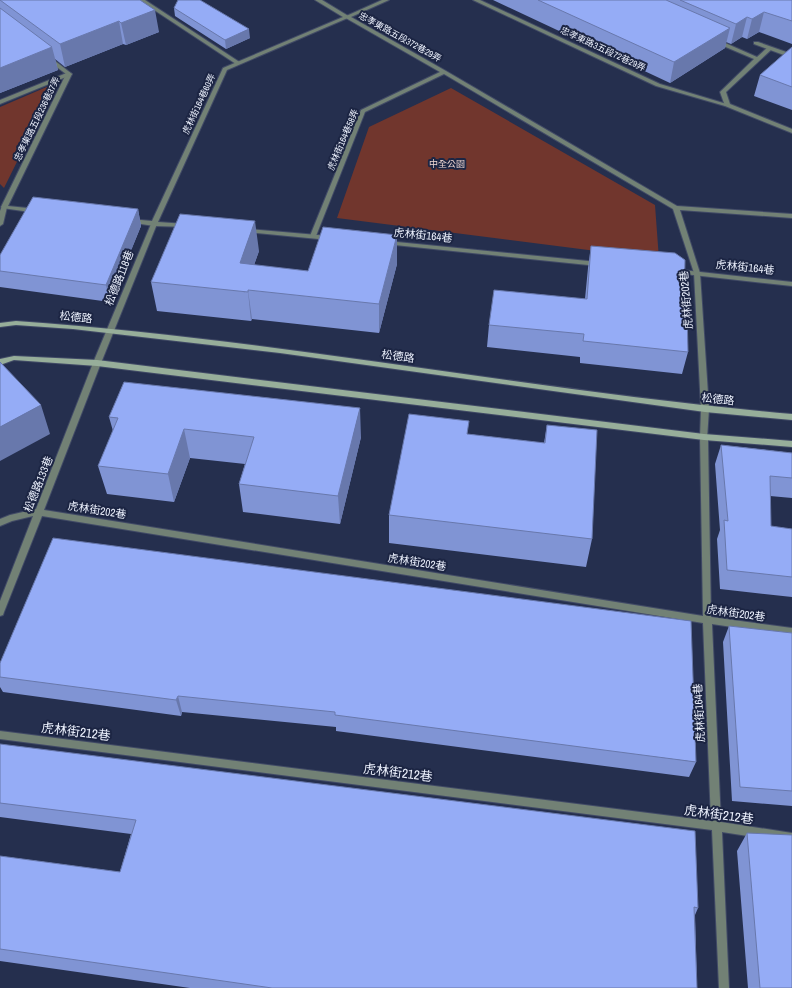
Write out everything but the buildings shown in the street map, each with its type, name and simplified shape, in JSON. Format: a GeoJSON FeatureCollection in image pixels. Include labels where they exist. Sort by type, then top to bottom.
{"type":"FeatureCollection","features":[{"type":"Feature","properties":{"kind":"main road","name":"松德路"},"geometry":{"type":"LineString","coordinates":[[0,325],[16,323],[73,327],[280,351],[705,409],[792,416]]}},
{"type":"Feature","properties":{"kind":"main road"},"geometry":{"type":"LineString","coordinates":[[0,362],[14,358],[98,363],[704,437],[792,444]]}},
{"type":"Feature","properties":{"kind":"street"},"geometry":{"type":"LineString","coordinates":[[142,0],[238,63]]}},
{"type":"Feature","properties":{"kind":"street","name":"忠孝東路五段372巷29弄"},"geometry":{"type":"LineString","coordinates":[[318,0],[444,72]]}},
{"type":"Feature","properties":{"kind":"street","name":"虎林街164巷60弄"},"geometry":{"type":"LineString","coordinates":[[154,224],[225,69],[386,0]]}},
{"type":"Feature","properties":{"kind":"street","name":"忠孝東路3五段72巷29弄"},"geometry":{"type":"LineString","coordinates":[[476,0],[658,84],[727,105],[792,131]]}},
{"type":"Feature","properties":{"kind":"street"},"geometry":{"type":"LineString","coordinates":[[708,37],[758,59]]}},
{"type":"Feature","properties":{"kind":"street"},"geometry":{"type":"LineString","coordinates":[[756,43],[792,56]]}},
{"type":"Feature","properties":{"kind":"street"},"geometry":{"type":"LineString","coordinates":[[727,105],[723,92],[770,48]]}},
{"type":"Feature","properties":{"kind":"street","name":"忠孝東路五段236巷37弄"},"geometry":{"type":"LineString","coordinates":[[0,224],[2,206],[69,74],[44,55]]}},
{"type":"Feature","properties":{"kind":"street"},"geometry":{"type":"LineString","coordinates":[[444,72],[676,208],[792,216]]}},
{"type":"Feature","properties":{"kind":"street","name":"虎林街164巷58弄"},"geometry":{"type":"LineString","coordinates":[[313,236],[363,111],[444,72]]}},
{"type":"Feature","properties":{"kind":"street"},"geometry":{"type":"LineString","coordinates":[[0,102],[69,74]]}},
{"type":"Feature","properties":{"kind":"street"},"geometry":{"type":"LineString","coordinates":[[2,206],[43,212]]}},
{"type":"Feature","properties":{"kind":"street","name":"虎林街202巷"},"geometry":{"type":"LineString","coordinates":[[676,208],[697,273],[705,409],[704,437]]}},
{"type":"Feature","properties":{"kind":"street"},"geometry":{"type":"LineString","coordinates":[[122,220],[193,227]]}},
{"type":"Feature","properties":{"kind":"street","name":"松德路118巷"},"geometry":{"type":"LineString","coordinates":[[98,363],[109,332],[154,224]]}},
{"type":"Feature","properties":{"kind":"street"},"geometry":{"type":"LineString","coordinates":[[241,231],[336,239]]}},
{"type":"Feature","properties":{"kind":"street","name":"虎林街164巷"},"geometry":{"type":"LineString","coordinates":[[383,243],[603,264]]}},
{"type":"Feature","properties":{"kind":"street","name":"虎林街164巷"},"geometry":{"type":"LineString","coordinates":[[666,270],[792,284]]}},
{"type":"Feature","properties":{"kind":"street","name":"松德路133巷"},"geometry":{"type":"LineString","coordinates":[[0,612],[38,512],[98,363]]}},
{"type":"Feature","properties":{"kind":"street","name":"虎林街164巷"},"geometry":{"type":"LineString","coordinates":[[704,437],[707,620],[724,988]]}},
{"type":"Feature","properties":{"kind":"street"},"geometry":{"type":"LineString","coordinates":[[0,523],[10,518],[38,512]]}},
{"type":"Feature","properties":{"kind":"street","name":"虎林街202巷"},"geometry":{"type":"LineString","coordinates":[[38,512],[707,620],[792,632]]}},
{"type":"Feature","properties":{"kind":"street","name":"虎林街212巷"},"geometry":{"type":"LineString","coordinates":[[0,735],[716,826],[792,838]]}},
{"type":"Feature","properties":{"kind":"green space"},"geometry":{"type":"Polygon","coordinates":[[[56,83],[4,188],[0,184],[0,107],[56,83]]]}},
{"type":"Feature","properties":{"kind":"green space","name":"中全公園"},"geometry":{"type":"Polygon","coordinates":[[[451,88],[655,205],[659,259],[337,218],[369,127],[451,88]]]}}]}
